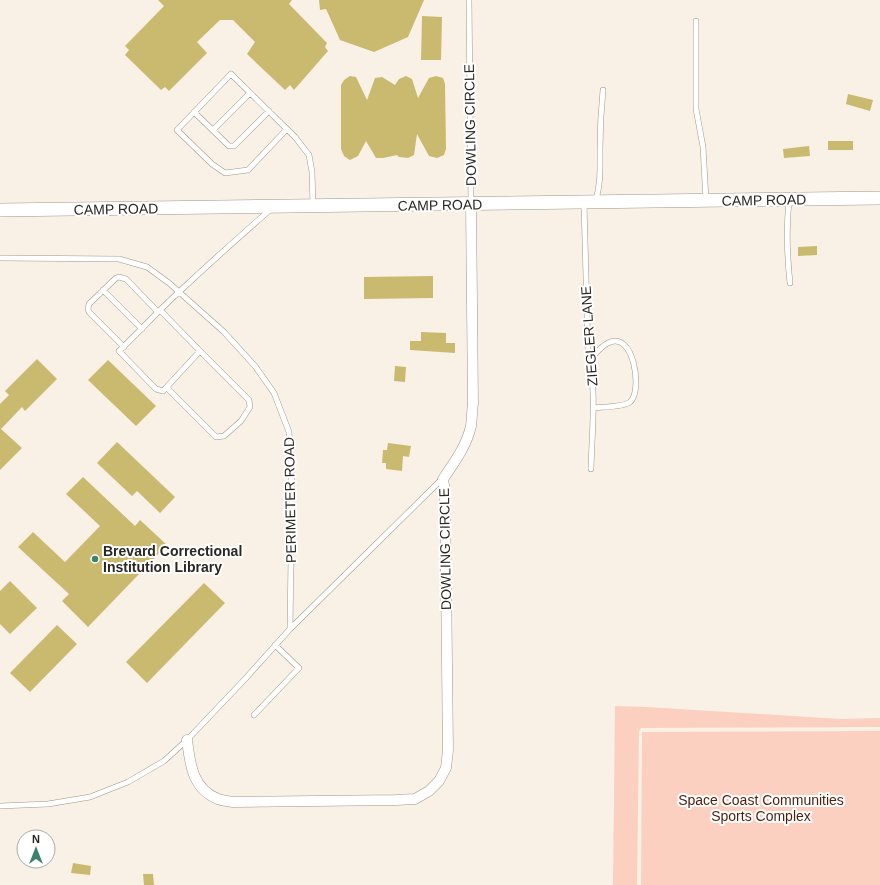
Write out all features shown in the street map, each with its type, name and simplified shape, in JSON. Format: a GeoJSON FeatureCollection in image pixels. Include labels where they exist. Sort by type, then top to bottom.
{"type":"FeatureCollection","features":[{"type":"Feature","properties":{"kind":"street","name":"CAMP ROAD"},"geometry":{"type":"LineString","coordinates":[[0,210],[880,198]]}},
{"type":"Feature","properties":{"kind":"street","name":"DOWLING CIRCLE"},"geometry":{"type":"LineString","coordinates":[[187,740],[189,761],[192,772],[198,784],[207,793],[218,799],[233,802],[415,799],[429,791],[439,781],[446,768],[448,750],[445,492],[443,478],[454,463],[464,444],[470,426],[473,404],[471,204]]}},
{"type":"Feature","properties":{"kind":"lane","name":"DOWLING CIRCLE"},"geometry":{"type":"LineString","coordinates":[[469,0],[471,204]]}},
{"type":"Feature","properties":{"kind":"lane"},"geometry":{"type":"LineString","coordinates":[[696,20],[696,109],[703,147],[706,201]]}},
{"type":"Feature","properties":{"kind":"lane"},"geometry":{"type":"LineString","coordinates":[[287,129],[248,170],[225,173],[212,164],[177,130],[231,74],[269,111],[287,129],[295,137],[309,155],[312,172],[313,206]]}},
{"type":"Feature","properties":{"kind":"lane","name":"ZIEGLER LANE"},"geometry":{"type":"LineString","coordinates":[[591,469],[594,408],[588,351],[590,203],[598,194],[602,90]]}},
{"type":"Feature","properties":{"kind":"lane"},"geometry":{"type":"LineString","coordinates":[[213,130],[250,93]]}},
{"type":"Feature","properties":{"kind":"lane"},"geometry":{"type":"LineString","coordinates":[[194,112],[228,146],[234,146],[269,111]]}},
{"type":"Feature","properties":{"kind":"lane"},"geometry":{"type":"LineString","coordinates":[[789,200],[787,245],[790,283]]}},
{"type":"Feature","properties":{"kind":"lane"},"geometry":{"type":"LineString","coordinates":[[200,350],[163,391],[156,389],[120,351],[179,292],[273,207]]}},
{"type":"Feature","properties":{"kind":"lane","name":"PERIMETER ROAD"},"geometry":{"type":"LineString","coordinates":[[0,258],[119,258],[147,267],[179,292],[224,332],[255,366],[274,393],[289,432],[292,488],[290,629]]}},
{"type":"Feature","properties":{"kind":"lane"},"geometry":{"type":"LineString","coordinates":[[124,347],[88,309],[89,304],[103,290],[116,278],[122,277],[200,350],[249,400],[250,407],[241,420],[224,436],[216,437],[167,388]]}},
{"type":"Feature","properties":{"kind":"lane"},"geometry":{"type":"LineString","coordinates":[[103,290],[142,329]]}},
{"type":"Feature","properties":{"kind":"lane"},"geometry":{"type":"LineString","coordinates":[[590,360],[599,349],[608,342],[616,341],[624,344],[630,352],[636,384],[633,399],[628,404],[594,408]]}},
{"type":"Feature","properties":{"kind":"lane"},"geometry":{"type":"LineString","coordinates":[[0,806],[48,804],[90,797],[128,782],[164,761],[187,740],[290,629],[443,478]]}},
{"type":"Feature","properties":{"kind":"lane"},"geometry":{"type":"LineString","coordinates":[[254,715],[299,668],[275,645]]}},
{"type":"Feature","properties":{"kind":"green space"},"geometry":{"type":"Polygon","coordinates":[[[615,706],[841,719],[880,718],[880,727],[641,728],[639,732],[637,885],[613,885],[615,706]]]}},
{"type":"Feature","properties":{"kind":"green space","name":"Space Coast Communities Sports Complex"},"geometry":{"type":"Polygon","coordinates":[[[880,731],[880,885],[641,885],[642,732],[880,731]]]}},
{"type":"Feature","properties":{"kind":"building"},"geometry":{"type":"Polygon","coordinates":[[[158,0],[292,0],[289,4],[327,43],[325,47],[328,51],[294,90],[290,85],[285,90],[247,54],[255,42],[233,20],[220,20],[197,42],[207,53],[169,91],[165,87],[161,90],[125,55],[129,50],[125,46],[164,6],[158,0]]]}},
{"type":"Feature","properties":{"kind":"building"},"geometry":{"type":"Polygon","coordinates":[[[319,0],[424,0],[408,37],[374,52],[340,40],[326,9],[320,10],[319,0]]]}},
{"type":"Feature","properties":{"kind":"building"},"geometry":{"type":"Polygon","coordinates":[[[422,16],[442,17],[441,60],[421,60],[422,16]]]}},
{"type":"Feature","properties":{"kind":"building"},"geometry":{"type":"Polygon","coordinates":[[[350,76],[356,77],[367,100],[375,78],[382,77],[395,85],[399,79],[406,76],[412,79],[418,98],[429,78],[436,76],[443,78],[445,84],[446,149],[444,155],[437,158],[429,156],[417,134],[414,155],[408,158],[399,157],[397,155],[376,158],[366,141],[358,156],[350,160],[344,156],[341,149],[341,85],[344,80],[350,76]]]}},
{"type":"Feature","properties":{"kind":"building"},"geometry":{"type":"Polygon","coordinates":[[[848,94],[873,100],[870,111],[846,104],[848,94]]]}},
{"type":"Feature","properties":{"kind":"building"},"geometry":{"type":"Polygon","coordinates":[[[828,141],[853,141],[853,150],[828,150],[828,141]]]}},
{"type":"Feature","properties":{"kind":"building"},"geometry":{"type":"Polygon","coordinates":[[[809,146],[810,156],[784,158],[783,149],[809,146]]]}},
{"type":"Feature","properties":{"kind":"building"},"geometry":{"type":"Polygon","coordinates":[[[817,246],[817,255],[798,256],[798,247],[817,246]]]}},
{"type":"Feature","properties":{"kind":"building"},"geometry":{"type":"Polygon","coordinates":[[[433,276],[433,298],[364,299],[364,277],[433,276]]]}},
{"type":"Feature","properties":{"kind":"building"},"geometry":{"type":"Polygon","coordinates":[[[421,332],[446,333],[446,343],[455,343],[455,353],[410,350],[410,341],[421,341],[421,332]]]}},
{"type":"Feature","properties":{"kind":"building"},"geometry":{"type":"Polygon","coordinates":[[[37,359],[57,379],[25,411],[22,407],[1,429],[22,448],[0,470],[0,404],[9,395],[5,391],[37,359]]]}},
{"type":"Feature","properties":{"kind":"building"},"geometry":{"type":"Polygon","coordinates":[[[108,360],[156,406],[136,426],[88,380],[108,360]]]}},
{"type":"Feature","properties":{"kind":"building"},"geometry":{"type":"Polygon","coordinates":[[[395,366],[406,367],[405,382],[394,381],[395,366]]]}},
{"type":"Feature","properties":{"kind":"building"},"geometry":{"type":"Polygon","coordinates":[[[117,442],[175,497],[160,513],[137,491],[132,496],[97,463],[117,442]]]}},
{"type":"Feature","properties":{"kind":"building"},"geometry":{"type":"Polygon","coordinates":[[[388,443],[411,446],[409,457],[403,456],[402,471],[386,469],[386,463],[382,463],[383,450],[387,450],[388,443]]]}},
{"type":"Feature","properties":{"kind":"building"},"geometry":{"type":"Polygon","coordinates":[[[83,477],[135,526],[140,520],[167,545],[88,627],[62,601],[69,594],[18,547],[33,532],[65,562],[100,526],[66,494],[83,477]]]}},
{"type":"Feature","properties":{"kind":"building"},"geometry":{"type":"Polygon","coordinates":[[[10,581],[37,608],[10,634],[0,624],[0,591],[10,581]]]}},
{"type":"Feature","properties":{"kind":"building"},"geometry":{"type":"Polygon","coordinates":[[[204,583],[225,603],[147,683],[126,662],[204,583]]]}},
{"type":"Feature","properties":{"kind":"building"},"geometry":{"type":"Polygon","coordinates":[[[57,625],[77,644],[30,692],[10,673],[57,625]]]}},
{"type":"Feature","properties":{"kind":"building"},"geometry":{"type":"Polygon","coordinates":[[[73,863],[91,866],[90,875],[71,873],[73,863]]]}},
{"type":"Feature","properties":{"kind":"building"},"geometry":{"type":"Polygon","coordinates":[[[143,874],[153,874],[154,885],[144,885],[143,874]]]}},
{"type":"Feature","properties":{"kind":"place","name":"Brevard Correctional Institution Library"},"geometry":{"type":"Point","coordinates":[95,559]}}]}
